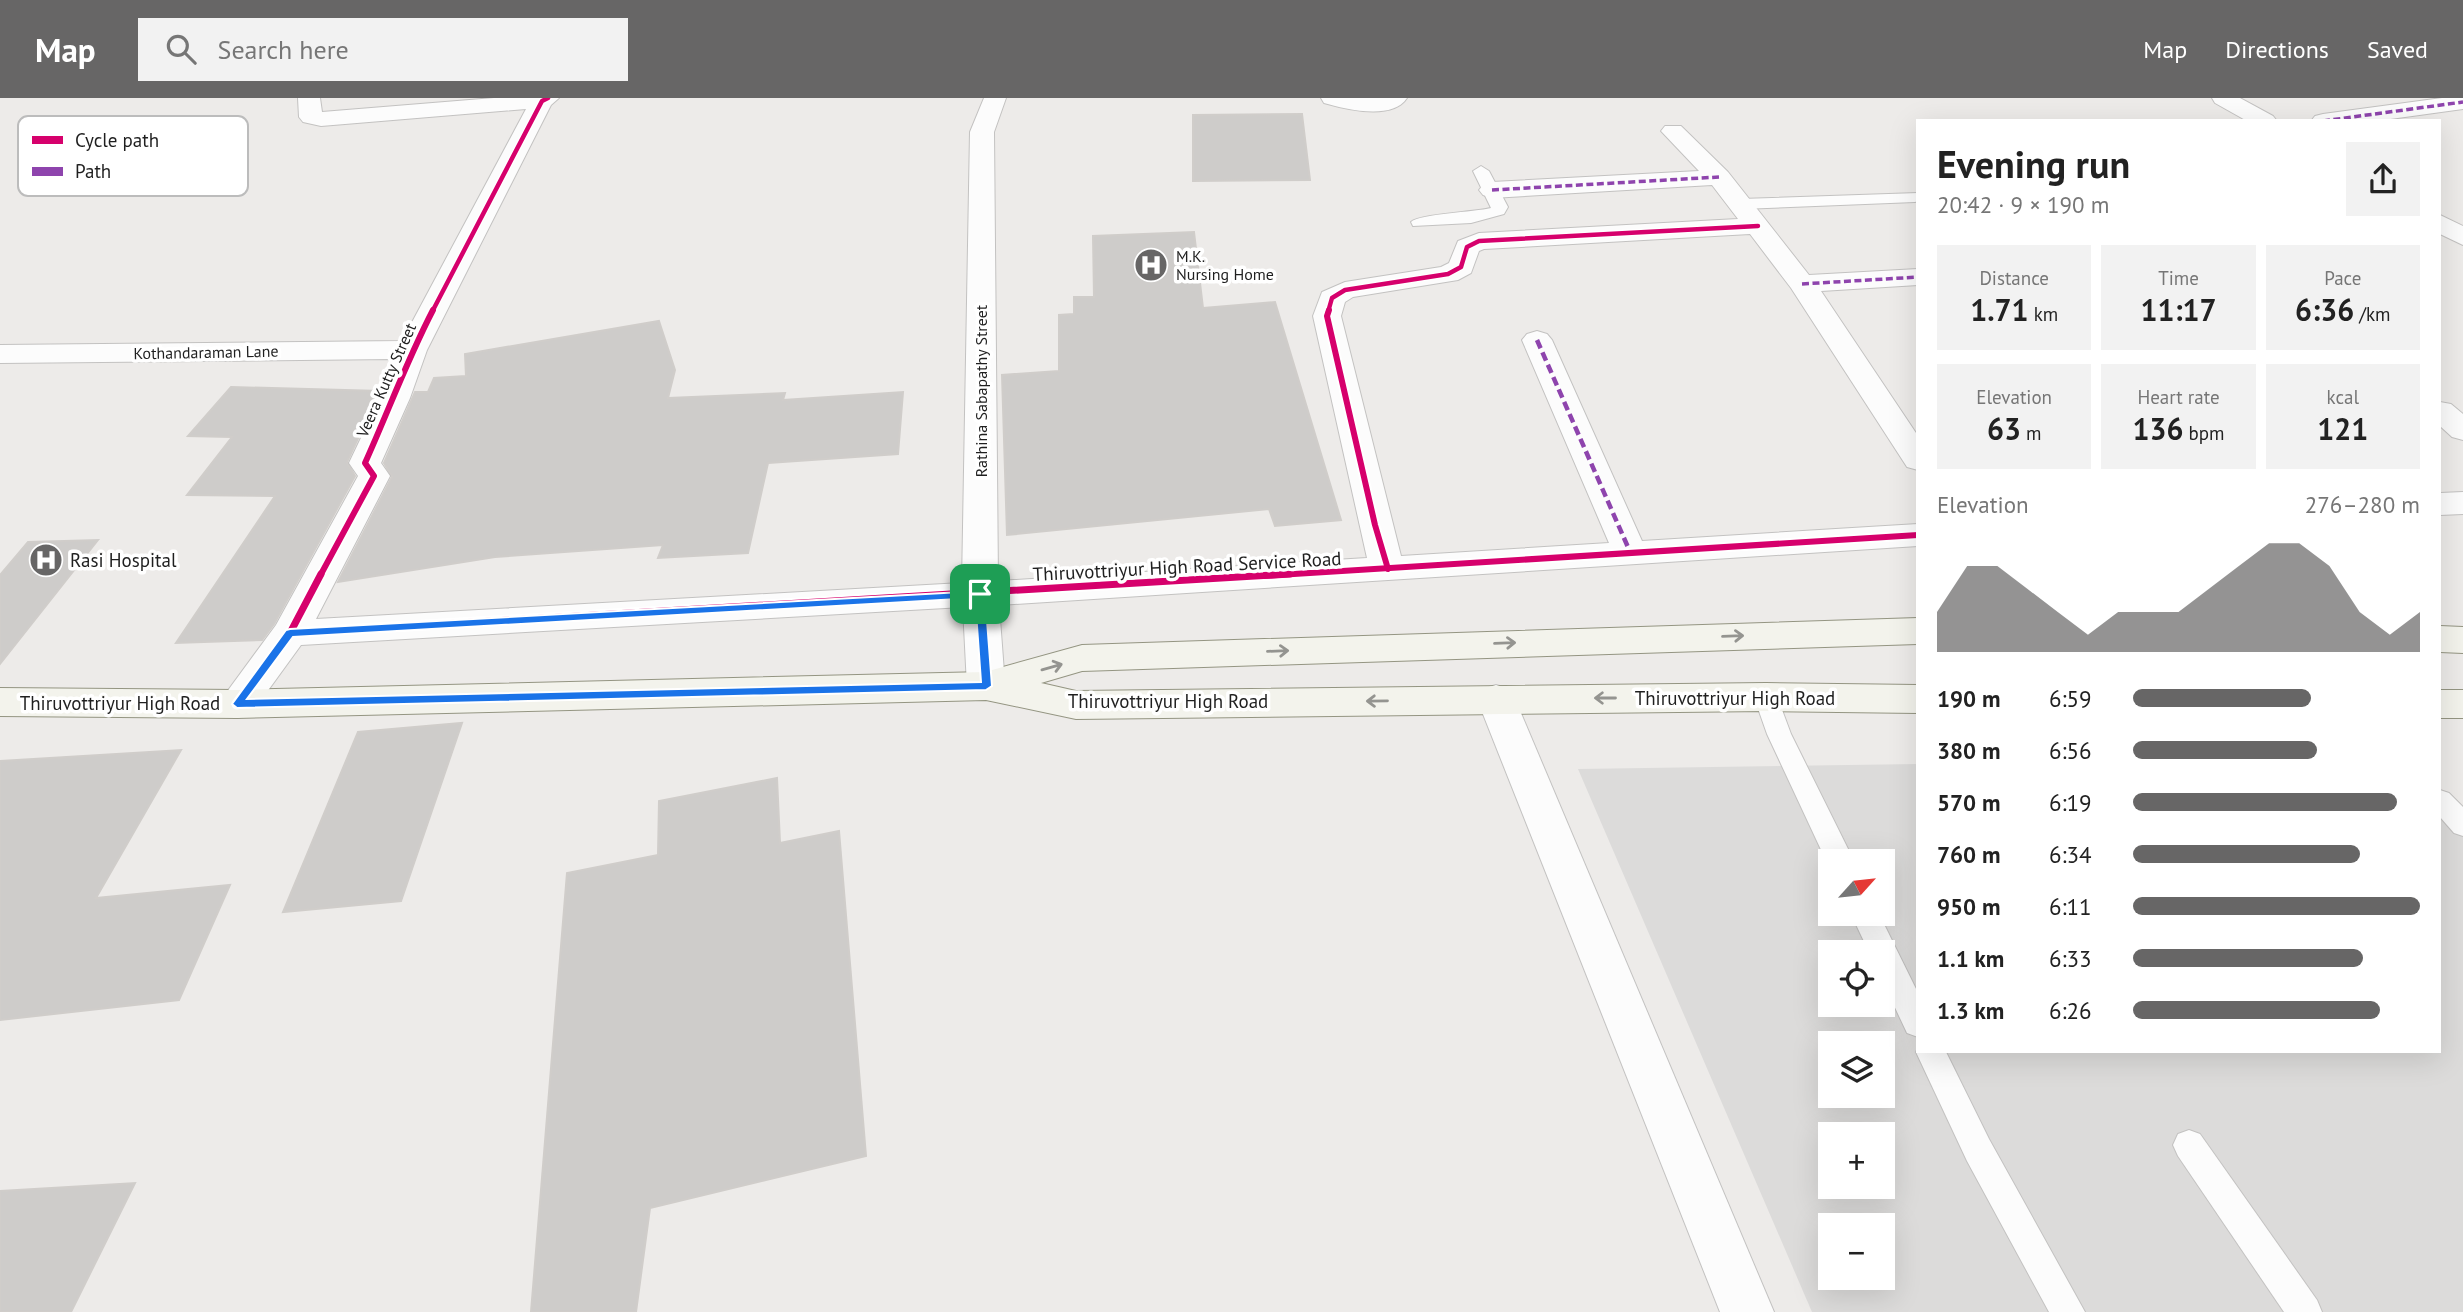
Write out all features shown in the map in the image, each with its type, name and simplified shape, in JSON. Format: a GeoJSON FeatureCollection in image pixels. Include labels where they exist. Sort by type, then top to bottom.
{"type":"FeatureCollection","features":[{"type":"Feature","properties":{"kind":"main road"},"geometry":{"type":"LineString","coordinates":[[986,686],[1082,658],[1916,631]]}},
{"type":"Feature","properties":{"kind":"main road"},"geometry":{"type":"LineString","coordinates":[[2441,639],[2463,640]]}},
{"type":"Feature","properties":{"kind":"main road","name":"Thiruvottriyur High Road"},"geometry":{"type":"LineString","coordinates":[[0,702],[237,704],[986,686],[1076,705],[1766,697],[1916,699]]}},
{"type":"Feature","properties":{"kind":"main road"},"geometry":{"type":"LineString","coordinates":[[2441,704],[2463,704]]}},
{"type":"Feature","properties":{"kind":"street"},"geometry":{"type":"LineString","coordinates":[[309,98],[311,117],[321,119],[435,103],[545,99]]}},
{"type":"Feature","properties":{"kind":"street","name":"Rathina Sabapathy Street"},"geometry":{"type":"LineString","coordinates":[[986,686],[980,594],[982,132],[995,98]]}},
{"type":"Feature","properties":{"kind":"street"},"geometry":{"type":"LineString","coordinates":[[1332,98],[1359,106],[1382,104],[1396,98]]}},
{"type":"Feature","properties":{"kind":"street"},"geometry":{"type":"LineString","coordinates":[[2223,98],[2261,119]]}},
{"type":"Feature","properties":{"kind":"street","name":"Veera Kutty Street"},"geometry":{"type":"LineString","coordinates":[[237,704],[290,633],[374,476],[365,463],[396,398],[412,350],[545,99]]}},
{"type":"Feature","properties":{"kind":"street"},"geometry":{"type":"LineString","coordinates":[[2338,119],[2463,102]]}},
{"type":"Feature","properties":{"kind":"street"},"geometry":{"type":"LineString","coordinates":[[1674,131],[1719,177],[1802,284],[1916,457]]}},
{"type":"Feature","properties":{"kind":"street"},"geometry":{"type":"LineString","coordinates":[[1487,181],[1719,177]]}},
{"type":"Feature","properties":{"kind":"street"},"geometry":{"type":"LineString","coordinates":[[2441,213],[2463,209]]}},
{"type":"Feature","properties":{"kind":"street"},"geometry":{"type":"LineString","coordinates":[[2441,224],[2463,237]]}},
{"type":"Feature","properties":{"kind":"street"},"geometry":{"type":"LineString","coordinates":[[1388,569],[1327,316],[1332,298],[1345,290],[1448,274],[1461,267],[1467,247],[1479,241],[1758,226]]}},
{"type":"Feature","properties":{"kind":"street"},"geometry":{"type":"LineString","coordinates":[[1802,284],[1916,277]]}},
{"type":"Feature","properties":{"kind":"street"},"geometry":{"type":"LineString","coordinates":[[1537,340],[1631,554]]}},
{"type":"Feature","properties":{"kind":"street","name":"Kothandaraman Lane"},"geometry":{"type":"LineString","coordinates":[[0,354],[412,350]]}},
{"type":"Feature","properties":{"kind":"street"},"geometry":{"type":"LineString","coordinates":[[2441,412],[2463,430]]}},
{"type":"Feature","properties":{"kind":"street"},"geometry":{"type":"LineString","coordinates":[[2441,504],[2463,503]]}},
{"type":"Feature","properties":{"kind":"street","name":"Thiruvottriyur High Road Service Road"},"geometry":{"type":"LineString","coordinates":[[290,633],[980,594],[1916,535]]}},
{"type":"Feature","properties":{"kind":"street"},"geometry":{"type":"LineString","coordinates":[[1496,699],[1747,1312]]}},
{"type":"Feature","properties":{"kind":"lane"},"geometry":{"type":"LineString","coordinates":[[1419,222],[1471,218],[1498,211],[1500,207],[1487,181]]}},
{"type":"Feature","properties":{"kind":"lane"},"geometry":{"type":"LineString","coordinates":[[1741,204],[1915,197]]}},
{"type":"Feature","properties":{"kind":"lane"},"geometry":{"type":"LineString","coordinates":[[1766,697],[1779,734],[1834,849]]}},
{"type":"Feature","properties":{"kind":"lane"},"geometry":{"type":"LineString","coordinates":[[2441,801],[2463,825]]}},
{"type":"Feature","properties":{"kind":"lane"},"geometry":{"type":"LineString","coordinates":[[1871,926],[1916,1020]]}},
{"type":"Feature","properties":{"kind":"lane"},"geometry":{"type":"LineString","coordinates":[[1931,1053],[1978,1150],[2068,1312]]}},
{"type":"Feature","properties":{"kind":"lane"},"geometry":{"type":"LineString","coordinates":[[2189,1145],[2305,1312]]}},
{"type":"Feature","properties":{"kind":"shaded area"},"geometry":{"type":"Polygon","coordinates":[[[1916,764],[1916,1053],[2441,1053],[2441,802],[2463,825],[2463,1312],[1812,1312],[1578,769],[1916,764]]]}},
{"type":"Feature","properties":{"kind":"building"},"geometry":{"type":"Polygon","coordinates":[[[1302,114],[1310,180],[1193,181],[1193,115],[1302,114]]]}},
{"type":"Feature","properties":{"kind":"building"},"geometry":{"type":"Polygon","coordinates":[[[1194,232],[1203,308],[1275,302],[1341,520],[1275,526],[1269,509],[1007,535],[1002,375],[1059,371],[1059,315],[1074,314],[1074,297],[1094,297],[1093,236],[1194,232]]]}},
{"type":"Feature","properties":{"kind":"building"},"geometry":{"type":"Polygon","coordinates":[[[659,321],[675,370],[668,398],[785,393],[783,400],[903,392],[898,454],[768,463],[748,553],[658,558],[663,545],[495,557],[338,582],[392,477],[384,463],[415,392],[428,392],[434,378],[466,376],[465,354],[659,321]]]}},
{"type":"Feature","properties":{"kind":"building"},"geometry":{"type":"Polygon","coordinates":[[[231,387],[380,391],[347,462],[355,476],[274,624],[262,640],[176,643],[275,496],[187,495],[232,437],[188,436],[231,387]]]}},
{"type":"Feature","properties":{"kind":"building"},"geometry":{"type":"Polygon","coordinates":[[[98,540],[0,664],[0,575],[28,542],[98,540]]]}},
{"type":"Feature","properties":{"kind":"building"},"geometry":{"type":"Polygon","coordinates":[[[462,723],[401,901],[283,912],[358,732],[462,723]]]}},
{"type":"Feature","properties":{"kind":"building"},"geometry":{"type":"Polygon","coordinates":[[[181,750],[96,898],[230,885],[179,1000],[0,1020],[0,761],[181,750]]]}},
{"type":"Feature","properties":{"kind":"building"},"geometry":{"type":"Polygon","coordinates":[[[777,778],[780,843],[839,831],[866,1156],[650,1208],[636,1312],[531,1312],[567,873],[658,855],[659,801],[777,778]]]}},
{"type":"Feature","properties":{"kind":"building"},"geometry":{"type":"Polygon","coordinates":[[[135,1183],[71,1312],[0,1312],[0,1191],[135,1183]]]}},
{"type":"Feature","properties":{"kind":"marked path"},"geometry":{"type":"LineString","coordinates":[[2338,119],[2463,102]]}},
{"type":"Feature","properties":{"kind":"marked path"},"geometry":{"type":"LineString","coordinates":[[1492,190],[1719,177]]}},
{"type":"Feature","properties":{"kind":"marked path"},"geometry":{"type":"LineString","coordinates":[[1802,284],[1916,277]]}},
{"type":"Feature","properties":{"kind":"marked path"},"geometry":{"type":"LineString","coordinates":[[1537,340],[1631,554]]}},
{"type":"Feature","properties":{"kind":"cycle path"},"geometry":{"type":"LineString","coordinates":[[237,704],[290,633],[374,476],[365,463],[395,398],[412,350],[542,101],[548,98]]}},
{"type":"Feature","properties":{"kind":"cycle path"},"geometry":{"type":"LineString","coordinates":[[1388,569],[1375,525],[1327,316],[1332,298],[1345,290],[1448,274],[1461,267],[1467,247],[1479,241],[1758,226]]}},
{"type":"Feature","properties":{"kind":"cycle path"},"geometry":{"type":"LineString","coordinates":[[290,633],[980,594],[1916,535]]}},
{"type":"Feature","properties":{"kind":"place","name":"M.K. Nursing Home"},"geometry":{"type":"Point","coordinates":[1151,265]}},
{"type":"Feature","properties":{"kind":"place","name":"Rasi Hospital"},"geometry":{"type":"Point","coordinates":[46,560]}},
{"type":"Feature","properties":{"kind":"route"},"geometry":{"type":"LineString","coordinates":[[980,594],[986,686],[237,704],[290,633],[980,594]]}}]}
